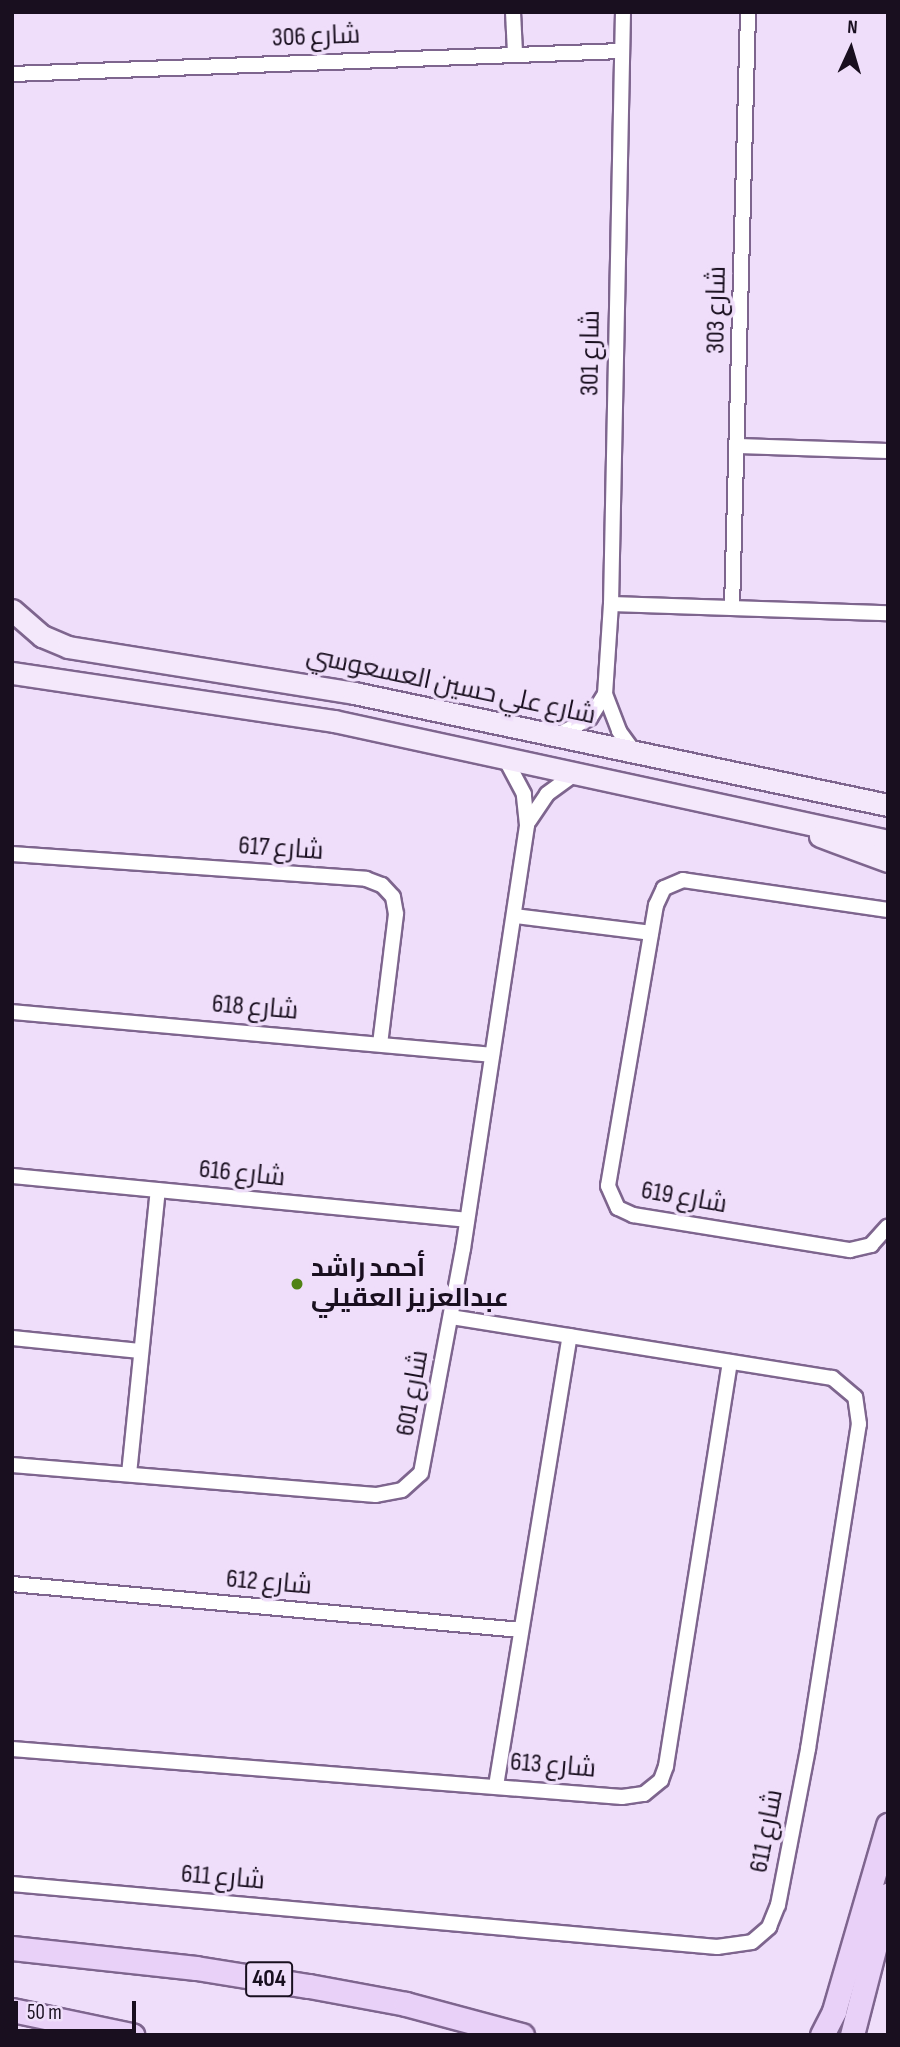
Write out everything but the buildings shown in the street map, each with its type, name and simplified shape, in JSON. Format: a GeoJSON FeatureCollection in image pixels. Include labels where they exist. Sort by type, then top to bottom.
{"type":"FeatureCollection","features":[{"type":"Feature","properties":{"kind":"main road"},"geometry":{"type":"LineString","coordinates":[[822,2035],[834,2011],[888,1825]]}},
{"type":"Feature","properties":{"kind":"main road"},"geometry":{"type":"LineString","coordinates":[[852,2035],[888,1895]]}},
{"type":"Feature","properties":{"kind":"main road","name":"404"},"geometry":{"type":"LineString","coordinates":[[12,1948],[197,1968],[309,1986],[406,2004],[522,2035]]}},
{"type":"Feature","properties":{"kind":"main road"},"geometry":{"type":"LineString","coordinates":[[12,2010],[132,2035]]}},
{"type":"Feature","properties":{"kind":"street"},"geometry":{"type":"LineString","coordinates":[[513,12],[515,53]]}},
{"type":"Feature","properties":{"kind":"street","name":"شارع 301"},"geometry":{"type":"LineString","coordinates":[[623,12],[611,604],[605,694],[619,731],[634,752]]}},
{"type":"Feature","properties":{"kind":"street","name":"شارع 303"},"geometry":{"type":"LineString","coordinates":[[732,608],[748,12]]}},
{"type":"Feature","properties":{"kind":"street","name":"شارع 306"},"geometry":{"type":"LineString","coordinates":[[12,74],[621,51]]}},
{"type":"Feature","properties":{"kind":"street"},"geometry":{"type":"LineString","coordinates":[[738,446],[888,451]]}},
{"type":"Feature","properties":{"kind":"street"},"geometry":{"type":"LineString","coordinates":[[611,604],[888,613]]}},
{"type":"Feature","properties":{"kind":"street","name":"شارع علي حسين العسعوسي"},"geometry":{"type":"LineString","coordinates":[[12,610],[42,636],[68,647],[354,692],[888,805]]}},
{"type":"Feature","properties":{"kind":"street"},"geometry":{"type":"LineString","coordinates":[[12,673],[334,721],[888,841]]}},
{"type":"Feature","properties":{"kind":"street"},"geometry":{"type":"LineString","coordinates":[[552,736],[590,718],[605,694]]}},
{"type":"Feature","properties":{"kind":"street","name":"شارع 601"},"geometry":{"type":"LineString","coordinates":[[12,1465],[376,1495],[402,1490],[415,1480],[427,1457],[451,1317],[527,825],[524,794],[505,759]]}},
{"type":"Feature","properties":{"kind":"street","name":"شارع 601"},"geometry":{"type":"LineString","coordinates":[[527,825],[547,794],[575,774]]}},
{"type":"Feature","properties":{"kind":"street"},"geometry":{"type":"LineString","coordinates":[[797,822],[838,844],[888,861]]}},
{"type":"Feature","properties":{"kind":"street","name":"شارع 617"},"geometry":{"type":"LineString","coordinates":[[12,854],[366,879],[382,885],[393,897],[396,914],[380,1044]]}},
{"type":"Feature","properties":{"kind":"street","name":"شارع 619"},"geometry":{"type":"LineString","coordinates":[[888,910],[682,880],[672,882],[659,895],[608,1178],[613,1202],[633,1215],[850,1250],[871,1245],[888,1226]]}},
{"type":"Feature","properties":{"kind":"street"},"geometry":{"type":"LineString","coordinates":[[514,916],[651,933]]}},
{"type":"Feature","properties":{"kind":"street","name":"شارع 618"},"geometry":{"type":"LineString","coordinates":[[12,1012],[492,1055]]}},
{"type":"Feature","properties":{"kind":"street","name":"شارع 616"},"geometry":{"type":"LineString","coordinates":[[12,1176],[467,1220]]}},
{"type":"Feature","properties":{"kind":"street"},"geometry":{"type":"LineString","coordinates":[[129,1474],[158,1190]]}},
{"type":"Feature","properties":{"kind":"street","name":"شارع 611"},"geometry":{"type":"LineString","coordinates":[[12,1884],[717,1947],[741,1946],[761,1936],[775,1916],[793,1827],[860,1415],[855,1397],[839,1381],[451,1317]]}},
{"type":"Feature","properties":{"kind":"street"},"geometry":{"type":"LineString","coordinates":[[496,1786],[569,1336]]}},
{"type":"Feature","properties":{"kind":"street"},"geometry":{"type":"LineString","coordinates":[[12,1338],[140,1352]]}},
{"type":"Feature","properties":{"kind":"street","name":"شارع 613"},"geometry":{"type":"LineString","coordinates":[[12,1749],[629,1797],[651,1791],[661,1780],[730,1362]]}},
{"type":"Feature","properties":{"kind":"street","name":"شارع 612"},"geometry":{"type":"LineString","coordinates":[[12,1584],[521,1630]]}},
{"type":"Feature","properties":{"kind":"street"},"geometry":{"type":"LineString","coordinates":[[82,2035],[109,2031]]}},
{"type":"Feature","properties":{"kind":"place","name":"أحمد راشد عبدالعزيز العقيلي"},"geometry":{"type":"Point","coordinates":[297,1284]}}]}
